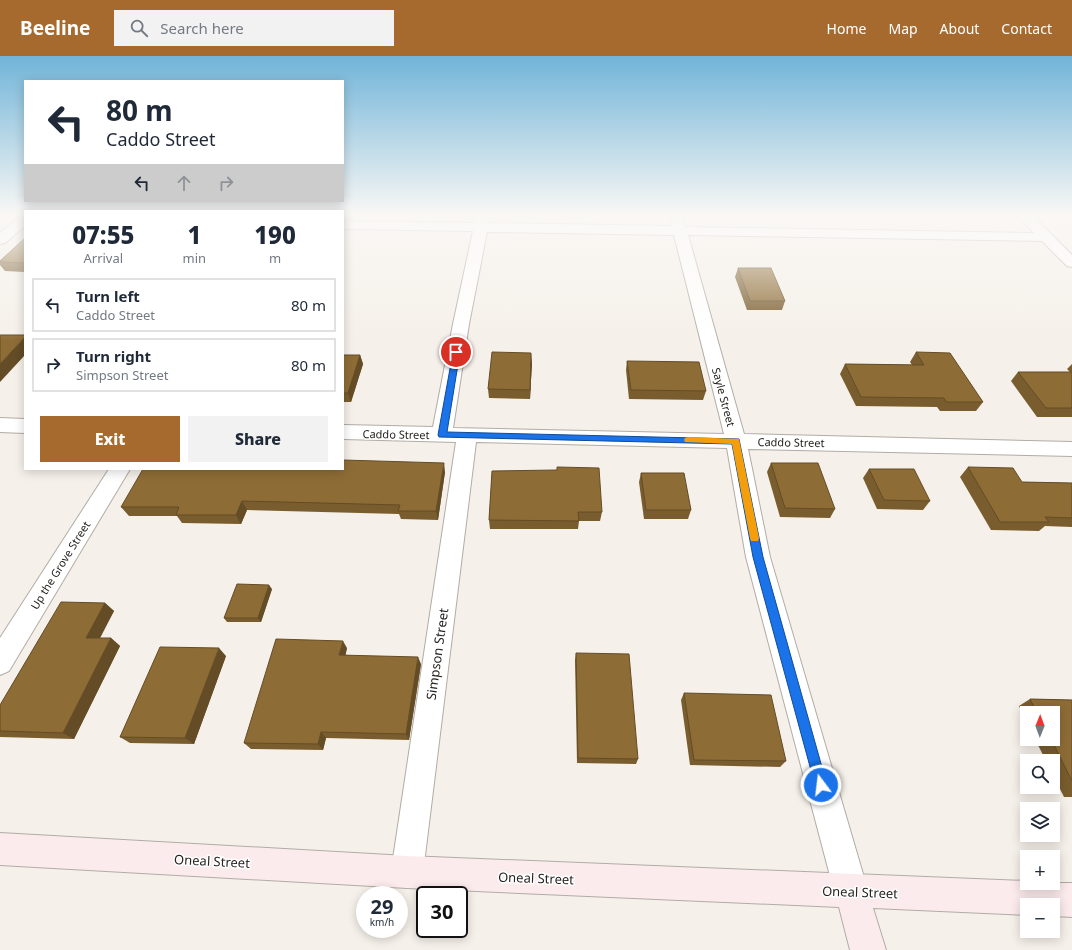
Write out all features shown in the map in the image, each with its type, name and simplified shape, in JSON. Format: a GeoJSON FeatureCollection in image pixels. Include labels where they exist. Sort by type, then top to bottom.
{"type":"FeatureCollection","features":[{"type":"Feature","properties":{"kind":"street","name":"Simpson Street"},"geometry":{"type":"LineString","coordinates":[[408,872],[455,435],[461,324],[474,258]]}},
{"type":"Feature","properties":{"kind":"street","name":"Sayle Street"},"geometry":{"type":"LineString","coordinates":[[687,258],[736,441],[758,557],[868,950]]}},
{"type":"Feature","properties":{"kind":"street"},"geometry":{"type":"LineString","coordinates":[[0,425],[24,426]]}},
{"type":"Feature","properties":{"kind":"street","name":"Caddo Street"},"geometry":{"type":"LineString","coordinates":[[344,432],[1072,448]]}},
{"type":"Feature","properties":{"kind":"street","name":"Up the Grove Street"},"geometry":{"type":"LineString","coordinates":[[0,662],[119,470]]}},
{"type":"Feature","properties":{"kind":"street","name":"Oneal Street"},"geometry":{"type":"LineString","coordinates":[[0,849],[408,872],[851,892],[1072,900]]}},
{"type":"Feature","properties":{"kind":"building"},"geometry":{"type":"Polygon","coordinates":[[[4,258],[24,258],[24,263],[0,261],[4,258]]]}},
{"type":"Feature","properties":{"kind":"building"},"geometry":{"type":"Polygon","coordinates":[[[738,268],[771,268],[785,301],[750,301],[738,268]]]}},
{"type":"Feature","properties":{"kind":"building"},"geometry":{"type":"Polygon","coordinates":[[[0,335],[24,335],[24,338],[0,364],[0,335]]]}},
{"type":"Feature","properties":{"kind":"building"},"geometry":{"type":"Polygon","coordinates":[[[492,352],[531,353],[530,390],[488,389],[492,352]]]}},
{"type":"Feature","properties":{"kind":"building"},"geometry":{"type":"Polygon","coordinates":[[[916,352],[950,353],[983,402],[946,402],[944,398],[861,397],[845,364],[924,365],[916,352]]]}},
{"type":"Feature","properties":{"kind":"building"},"geometry":{"type":"Polygon","coordinates":[[[344,355],[360,355],[348,393],[344,393],[344,355]]]}},
{"type":"Feature","properties":{"kind":"building"},"geometry":{"type":"Polygon","coordinates":[[[627,361],[699,362],[706,391],[631,390],[627,361]]]}},
{"type":"Feature","properties":{"kind":"building"},"geometry":{"type":"Polygon","coordinates":[[[1018,372],[1072,372],[1072,408],[1046,408],[1018,372]]]}},
{"type":"Feature","properties":{"kind":"building"},"geometry":{"type":"Polygon","coordinates":[[[344,460],[444,463],[436,511],[398,511],[400,505],[242,501],[236,515],[176,515],[179,507],[121,507],[142,470],[344,470],[344,460]]]}},
{"type":"Feature","properties":{"kind":"building"},"geometry":{"type":"Polygon","coordinates":[[[771,463],[818,463],[835,509],[785,508],[771,463]]]}},
{"type":"Feature","properties":{"kind":"building"},"geometry":{"type":"Polygon","coordinates":[[[557,467],[599,468],[602,512],[578,512],[579,521],[489,520],[492,471],[557,470],[557,467]]]}},
{"type":"Feature","properties":{"kind":"building"},"geometry":{"type":"Polygon","coordinates":[[[968,467],[1013,468],[1022,482],[1072,483],[1072,518],[1045,517],[1049,522],[1000,522],[968,467]]]}},
{"type":"Feature","properties":{"kind":"building"},"geometry":{"type":"Polygon","coordinates":[[[869,469],[914,469],[930,501],[884,500],[869,469]]]}},
{"type":"Feature","properties":{"kind":"building"},"geometry":{"type":"Polygon","coordinates":[[[641,473],[684,473],[691,510],[646,510],[641,473]]]}},
{"type":"Feature","properties":{"kind":"building"},"geometry":{"type":"Polygon","coordinates":[[[237,584],[269,585],[258,618],[224,618],[237,584]]]}},
{"type":"Feature","properties":{"kind":"building"},"geometry":{"type":"Polygon","coordinates":[[[61,602],[105,603],[86,638],[111,638],[63,733],[0,731],[0,705],[61,602]]]}},
{"type":"Feature","properties":{"kind":"building"},"geometry":{"type":"Polygon","coordinates":[[[276,639],[343,641],[339,655],[418,657],[406,734],[321,732],[318,744],[244,743],[276,639]]]}},
{"type":"Feature","properties":{"kind":"building"},"geometry":{"type":"Polygon","coordinates":[[[160,647],[219,648],[185,738],[120,737],[160,647]]]}},
{"type":"Feature","properties":{"kind":"building"},"geometry":{"type":"Polygon","coordinates":[[[576,653],[629,654],[638,759],[578,758],[576,653]]]}},
{"type":"Feature","properties":{"kind":"building"},"geometry":{"type":"Polygon","coordinates":[[[684,693],[771,695],[786,761],[694,760],[684,693]]]}},
{"type":"Feature","properties":{"kind":"building"},"geometry":{"type":"Polygon","coordinates":[[[1030,699],[1072,700],[1072,781],[1060,757],[1060,754],[1058,754],[1054,746],[1060,746],[1060,706],[1034,706],[1030,699]]]}},
{"type":"Feature","properties":{"kind":"slow traffic"},"geometry":{"type":"LineString","coordinates":[[688,440],[736,441],[754,538]]}},
{"type":"Feature","properties":{"kind":"route"},"geometry":{"type":"LineString","coordinates":[[456,352],[442,435],[736,441],[758,557],[821,785]]}}]}
